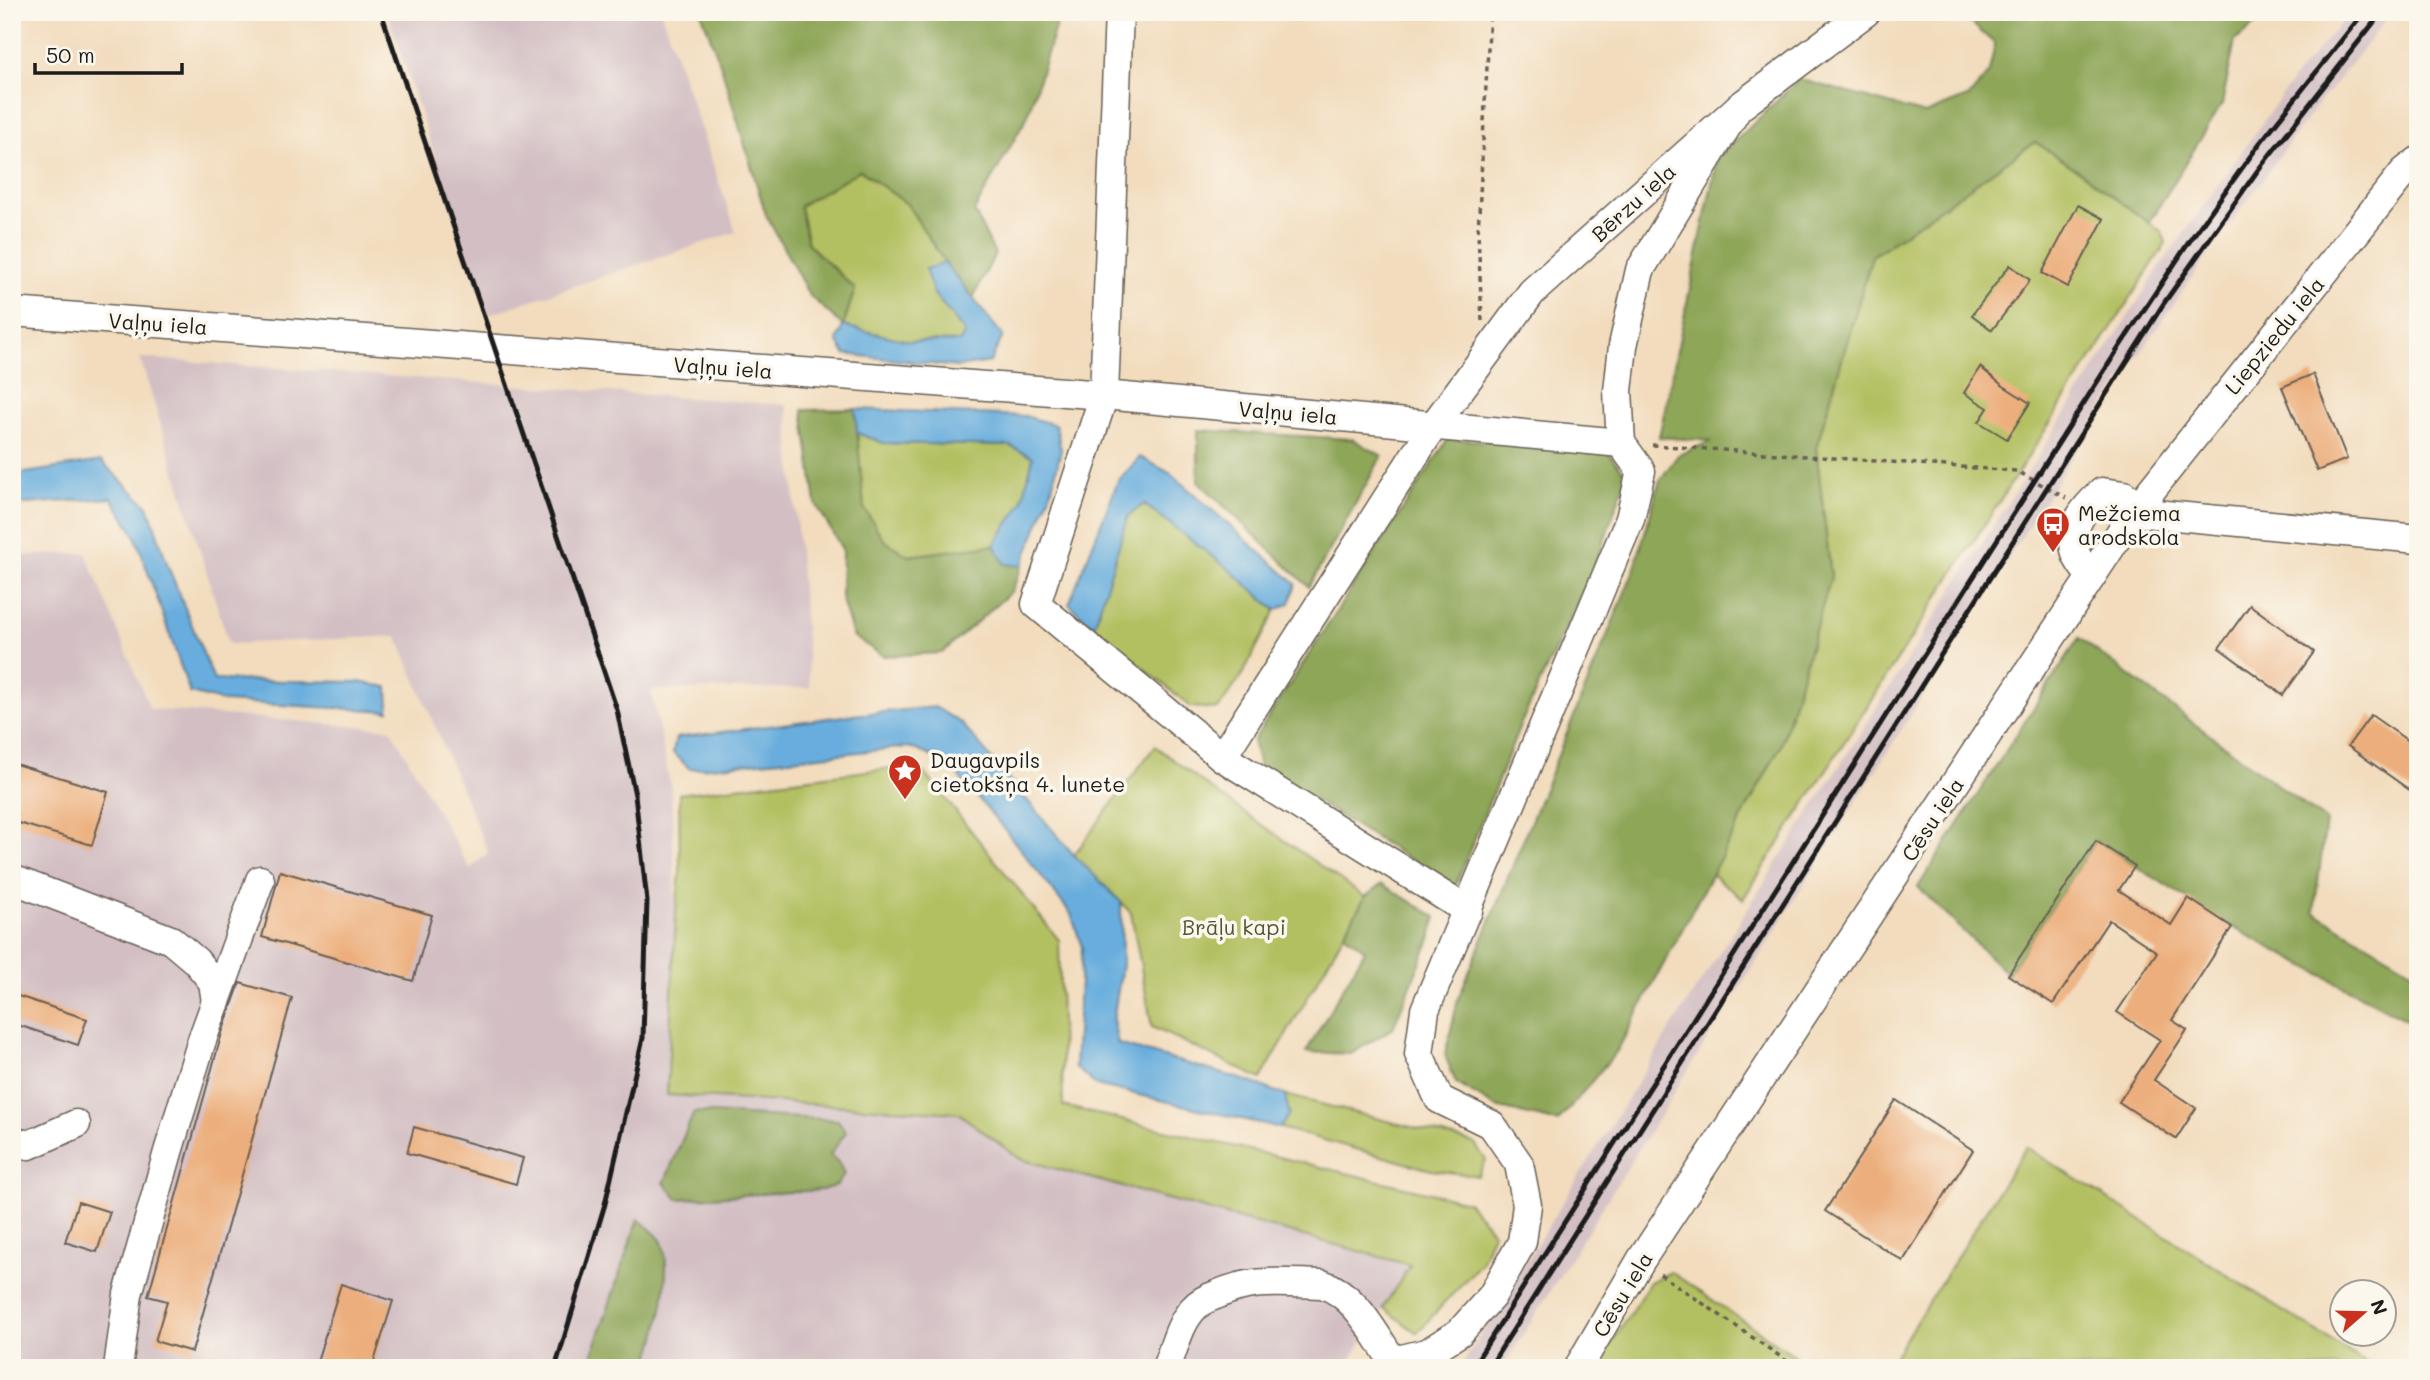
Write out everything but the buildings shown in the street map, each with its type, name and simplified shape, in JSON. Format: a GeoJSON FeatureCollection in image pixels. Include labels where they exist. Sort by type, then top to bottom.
{"type":"FeatureCollection","features":[{"type":"Feature","properties":{"kind":"street"},"geometry":{"type":"LineString","coordinates":[[1119,12],[1104,395],[1036,604],[1222,757],[1468,911]]}},
{"type":"Feature","properties":{"kind":"street","name":"Bērzu iela"},"geometry":{"type":"LineString","coordinates":[[1222,757],[1434,425],[1532,292],[1738,107],[1866,12]]}},
{"type":"Feature","properties":{"kind":"street"},"geometry":{"type":"LineString","coordinates":[[1166,1368],[1193,1308],[1204,1300],[1238,1285],[1261,1281],[1321,1284],[1350,1299],[1390,1364],[1427,1353],[1460,1332],[1492,1296],[1522,1242],[1527,1205],[1518,1164],[1492,1125],[1439,1099],[1419,1054],[1426,1010],[1630,519],[1641,471],[1621,443],[1618,391],[1623,346],[1640,270],[1738,107]]}},
{"type":"Feature","properties":{"kind":"street","name":"Liepziedu iela"},"geometry":{"type":"LineString","coordinates":[[2134,512],[2404,173],[2418,162]]}},
{"type":"Feature","properties":{"kind":"street","name":"Vaļņu iela"},"geometry":{"type":"LineString","coordinates":[[12,312],[1104,395],[1621,443]]}},
{"type":"Feature","properties":{"kind":"street"},"geometry":{"type":"LineString","coordinates":[[2091,577],[2076,555],[2075,529],[2083,509],[2102,492],[2124,495],[2134,512],[2418,539]]}},
{"type":"Feature","properties":{"kind":"street","name":"Cēsu iela"},"geometry":{"type":"LineString","coordinates":[[1578,1368],[1642,1261],[2134,512]]}},
{"type":"Feature","properties":{"kind":"street"},"geometry":{"type":"LineString","coordinates":[[12,879],[171,940],[196,961],[213,982],[216,1002]]}},
{"type":"Feature","properties":{"kind":"street"},"geometry":{"type":"LineString","coordinates":[[118,1368],[128,1294],[168,1152],[216,1002],[260,880]]}},
{"type":"Feature","properties":{"kind":"street"},"geometry":{"type":"LineString","coordinates":[[12,1141],[29,1145],[76,1124]]}},
{"type":"Feature","properties":{"kind":"path"},"geometry":{"type":"LineString","coordinates":[[1484,354],[1478,232],[1490,12]]}},
{"type":"Feature","properties":{"kind":"path"},"geometry":{"type":"LineString","coordinates":[[1621,443],[2017,471],[2083,509]]}},
{"type":"Feature","properties":{"kind":"path"},"geometry":{"type":"LineString","coordinates":[[1642,1261],[1797,1368]]}},
{"type":"Feature","properties":{"kind":"shaded area"},"geometry":{"type":"Polygon","coordinates":[[[387,12],[661,12],[736,232],[487,315],[387,12]]]}},
{"type":"Feature","properties":{"kind":"shaded area"},"geometry":{"type":"Polygon","coordinates":[[[2350,12],[2392,12],[2299,129],[2186,286],[2098,415],[1502,1368],[1460,1368],[1680,1014],[2159,268],[2294,78],[2350,12]]]}},
{"type":"Feature","properties":{"kind":"shaded area"},"geometry":{"type":"Polygon","coordinates":[[[140,358],[787,405],[810,688],[651,690],[671,788],[676,912],[667,1094],[958,1113],[1020,1159],[1411,1265],[1346,1368],[12,1368],[12,556],[86,553],[150,709],[391,729],[470,869],[488,852],[397,636],[229,644],[140,358]]]}},
{"type":"Feature","properties":{"kind":"green space"},"geometry":{"type":"Polygon","coordinates":[[[701,12],[1060,12],[1027,117],[974,211],[995,254],[973,298],[945,263],[907,204],[860,170],[800,206],[808,244],[855,289],[843,326],[809,295],[766,215],[720,63],[701,12]]]}},
{"type":"Feature","properties":{"kind":"green space"},"geometry":{"type":"Polygon","coordinates":[[[1959,12],[2270,12],[2235,41],[2222,104],[2149,223],[2035,142],[1872,256],[1816,448],[1831,577],[1781,745],[1617,1051],[1558,1122],[1496,1107],[1456,1083],[1445,1055],[1458,999],[1634,570],[1660,480],[1678,455],[1712,441],[1659,437],[1717,159],[1799,79],[1925,114],[1970,96],[1989,72],[1995,44],[1959,12]]]}},
{"type":"Feature","properties":{"kind":"green space"},"geometry":{"type":"Polygon","coordinates":[[[2035,142],[2162,232],[2166,243],[1743,899],[1711,874],[1781,745],[1831,577],[1816,448],[1872,256],[2035,142]]]}},
{"type":"Feature","properties":{"kind":"green space"},"geometry":{"type":"Polygon","coordinates":[[[860,170],[907,204],[945,263],[926,269],[934,294],[965,332],[960,342],[908,341],[843,326],[855,289],[808,244],[799,205],[860,170]]]}},
{"type":"Feature","properties":{"kind":"green space"},"geometry":{"type":"Polygon","coordinates":[[[855,409],[864,508],[884,540],[908,556],[994,545],[1005,564],[1022,566],[1012,591],[942,653],[883,656],[853,636],[841,597],[842,549],[816,504],[803,410],[855,409]]]}},
{"type":"Feature","properties":{"kind":"green space"},"geometry":{"type":"Polygon","coordinates":[[[1198,430],[1352,439],[1382,456],[1309,587],[1198,481],[1198,430]]]}},
{"type":"Feature","properties":{"kind":"green space"},"geometry":{"type":"Polygon","coordinates":[[[857,433],[884,443],[1010,446],[1033,457],[1022,503],[994,545],[908,556],[883,540],[864,508],[857,433]]]}},
{"type":"Feature","properties":{"kind":"green space"},"geometry":{"type":"Polygon","coordinates":[[[1448,439],[1604,447],[1627,476],[1596,563],[1522,721],[1455,887],[1259,766],[1253,741],[1448,439]]]}},
{"type":"Feature","properties":{"kind":"green space"},"geometry":{"type":"Polygon","coordinates":[[[1144,504],[1230,570],[1276,610],[1241,677],[1218,709],[1191,707],[1094,627],[1128,516],[1144,504]]]}},
{"type":"Feature","properties":{"kind":"green space"},"geometry":{"type":"Polygon","coordinates":[[[2079,638],[2326,821],[2314,912],[2418,974],[2418,1026],[2232,927],[2096,841],[2008,975],[1918,887],[2079,638]]]}},
{"type":"Feature","properties":{"kind":"green space","name":"Brāļu kapi"},"geometry":{"type":"Polygon","coordinates":[[[1155,746],[1222,797],[1365,897],[1261,1079],[1152,1027],[1131,913],[1074,855],[1155,746]]]}},
{"type":"Feature","properties":{"kind":"green space"},"geometry":{"type":"Polygon","coordinates":[[[908,766],[924,772],[1059,940],[1063,1106],[1468,1202],[1493,1232],[1481,1263],[1417,1333],[1383,1308],[1410,1265],[1020,1159],[958,1113],[667,1095],[680,872],[679,794],[908,766]]]}},
{"type":"Feature","properties":{"kind":"green space"},"geometry":{"type":"Polygon","coordinates":[[[1382,884],[1436,917],[1431,937],[1393,1028],[1351,1054],[1306,1052],[1365,950],[1344,934],[1365,897],[1382,884]]]}},
{"type":"Feature","properties":{"kind":"green space"},"geometry":{"type":"Polygon","coordinates":[[[1285,1095],[1474,1143],[1486,1160],[1478,1176],[1431,1170],[1280,1128],[1289,1114],[1285,1095]]]}},
{"type":"Feature","properties":{"kind":"green space"},"geometry":{"type":"Polygon","coordinates":[[[694,1112],[838,1120],[846,1132],[830,1155],[839,1163],[844,1174],[837,1185],[822,1190],[678,1199],[664,1183],[694,1112]]]}},
{"type":"Feature","properties":{"kind":"green space"},"geometry":{"type":"Polygon","coordinates":[[[2026,1147],[2328,1339],[2328,1348],[2343,1348],[2374,1368],[1887,1368],[2026,1147]]]}},
{"type":"Feature","properties":{"kind":"green space"},"geometry":{"type":"Polygon","coordinates":[[[638,1219],[660,1239],[665,1255],[663,1305],[651,1355],[646,1368],[588,1368],[638,1219]]]}},
{"type":"Feature","properties":{"kind":"green space"},"geometry":{"type":"Polygon","coordinates":[[[1671,1272],[1813,1368],[1596,1368],[1650,1282],[1671,1272]]]}},
{"type":"Feature","properties":{"kind":"water"},"geometry":{"type":"Polygon","coordinates":[[[945,263],[1003,336],[990,362],[957,367],[845,354],[837,341],[843,326],[908,341],[960,342],[965,332],[934,294],[925,269],[945,263]]]}},
{"type":"Feature","properties":{"kind":"water"},"geometry":{"type":"Polygon","coordinates":[[[855,409],[1025,416],[1056,425],[1061,450],[1051,492],[1022,566],[1005,564],[994,545],[1022,503],[1033,457],[1010,446],[884,443],[857,433],[855,409]]]}},
{"type":"Feature","properties":{"kind":"water"},"geometry":{"type":"Polygon","coordinates":[[[1140,457],[1170,473],[1296,584],[1290,603],[1276,610],[1230,570],[1144,504],[1128,516],[1094,627],[1069,604],[1118,481],[1140,457]]]}},
{"type":"Feature","properties":{"kind":"water"},"geometry":{"type":"Polygon","coordinates":[[[101,461],[148,506],[168,566],[214,680],[359,682],[388,687],[389,711],[225,702],[190,693],[135,535],[112,498],[12,505],[12,475],[101,461]]]}},
{"type":"Feature","properties":{"kind":"water"},"geometry":{"type":"Polygon","coordinates":[[[935,707],[961,723],[1074,855],[1121,902],[1122,965],[1113,1020],[1118,1044],[1248,1081],[1285,1095],[1289,1114],[1280,1128],[1096,1085],[1075,1067],[1082,947],[1071,914],[1002,826],[946,762],[909,747],[690,769],[673,753],[676,738],[935,707]]]}},
{"type":"Feature","properties":{"kind":"railway"},"geometry":{"type":"LineString","coordinates":[[381,12],[617,710],[635,795],[647,901],[643,1038],[605,1204],[555,1368]]}},
{"type":"Feature","properties":{"kind":"railway"},"geometry":{"type":"LineString","coordinates":[[1472,1368],[2120,346],[2193,236],[2260,143],[2364,12]]}},
{"type":"Feature","properties":{"kind":"railway"},"geometry":{"type":"LineString","coordinates":[[1489,1368],[2164,303],[2258,170],[2382,12]]}},
{"type":"Feature","properties":{"kind":"place","name":"Mežciema arodskola"},"geometry":{"type":"Point","coordinates":[2053,554]}},
{"type":"Feature","properties":{"kind":"place","name":"Daugavpils cietokšņa 4. lunete"},"geometry":{"type":"Point","coordinates":[905,801]}}]}
